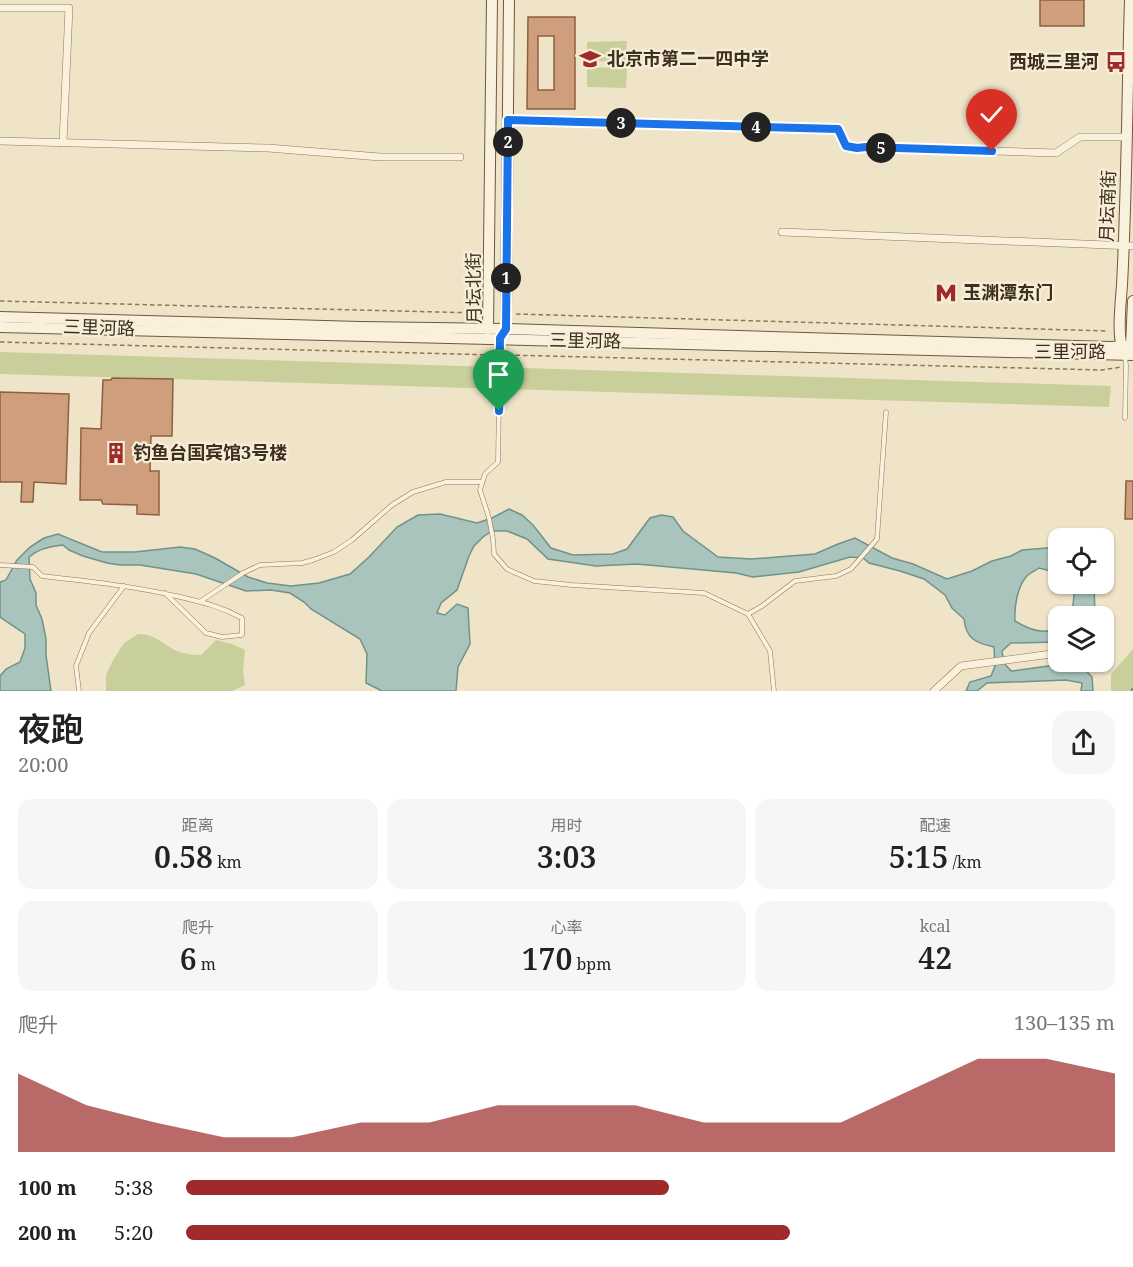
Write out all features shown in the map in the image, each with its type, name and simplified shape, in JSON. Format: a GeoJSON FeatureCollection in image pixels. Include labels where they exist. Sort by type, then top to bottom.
{"type":"FeatureCollection","features":[{"type":"Feature","properties":{"kind":"main road","name":"月坛北街"},"geometry":{"type":"LineString","coordinates":[[488,329],[492,0]]}},
{"type":"Feature","properties":{"kind":"main road","name":"月坛北街"},"geometry":{"type":"LineString","coordinates":[[503,334],[506,314],[509,0]]}},
{"type":"Feature","properties":{"kind":"main road","name":"月坛南街"},"geometry":{"type":"LineString","coordinates":[[1128,352],[1120,330],[1128,245],[1127,136],[1130,99],[1130,0]]}},
{"type":"Feature","properties":{"kind":"main road"},"geometry":{"type":"LineString","coordinates":[[1128,352],[1133,301]]}},
{"type":"Feature","properties":{"kind":"main road","name":"三里河路"},"geometry":{"type":"LineString","coordinates":[[0,317],[488,329],[503,334]]}},
{"type":"Feature","properties":{"kind":"main road","name":"三里河路"},"geometry":{"type":"LineString","coordinates":[[0,327],[503,334],[1128,352]]}},
{"type":"Feature","properties":{"kind":"street"},"geometry":{"type":"LineString","coordinates":[[0,8],[69,8],[63,142]]}},
{"type":"Feature","properties":{"kind":"street"},"geometry":{"type":"LineString","coordinates":[[508,120],[838,129],[846,146],[857,148],[1056,153],[1080,137],[1127,136]]}},
{"type":"Feature","properties":{"kind":"street"},"geometry":{"type":"LineString","coordinates":[[0,141],[268,148],[380,157],[460,157]]}},
{"type":"Feature","properties":{"kind":"street"},"geometry":{"type":"LineString","coordinates":[[782,232],[1128,245]]}},
{"type":"Feature","properties":{"kind":"street"},"geometry":{"type":"LineString","coordinates":[[934,691],[961,666],[1048,654]]}},
{"type":"Feature","properties":{"kind":"lane"},"geometry":{"type":"LineString","coordinates":[[503,334],[499,355],[498,462],[485,474],[480,490],[489,518],[494,554],[507,570],[534,581],[704,593],[748,614],[771,651],[774,691]]}},
{"type":"Feature","properties":{"kind":"lane"},"geometry":{"type":"LineString","coordinates":[[1125,418],[1128,352]]}},
{"type":"Feature","properties":{"kind":"lane"},"geometry":{"type":"LineString","coordinates":[[748,614],[795,581],[836,576],[851,569],[877,539],[885,412]]}},
{"type":"Feature","properties":{"kind":"lane"},"geometry":{"type":"LineString","coordinates":[[200,601],[243,573],[260,565],[302,562],[334,552],[352,540],[392,505],[413,492],[446,482],[482,482]]}},
{"type":"Feature","properties":{"kind":"lane"},"geometry":{"type":"LineString","coordinates":[[0,565],[33,567],[42,576],[124,585],[165,593],[200,601],[243,618],[242,635],[222,637],[206,633],[165,593]]}},
{"type":"Feature","properties":{"kind":"lane"},"geometry":{"type":"LineString","coordinates":[[79,691],[76,666],[89,633],[124,585]]}},
{"type":"Feature","properties":{"kind":"path","name":"三里河路"},"geometry":{"type":"LineString","coordinates":[[0,301],[489,314]]}},
{"type":"Feature","properties":{"kind":"path","name":"三里河路"},"geometry":{"type":"LineString","coordinates":[[506,314],[1120,330]]}},
{"type":"Feature","properties":{"kind":"path","name":"三里河路"},"geometry":{"type":"LineString","coordinates":[[0,342],[1102,370],[1128,352]]}},
{"type":"Feature","properties":{"kind":"green space"},"geometry":{"type":"Polygon","coordinates":[[[627,41],[626,62],[587,61],[587,42],[627,41]]]}},
{"type":"Feature","properties":{"kind":"green space"},"geometry":{"type":"Polygon","coordinates":[[[627,67],[626,88],[587,87],[587,68],[627,67]]]}},
{"type":"Feature","properties":{"kind":"green space"},"geometry":{"type":"Polygon","coordinates":[[[0,352],[1111,386],[1109,407],[0,374],[0,352]]]}},
{"type":"Feature","properties":{"kind":"green space"},"geometry":{"type":"Polygon","coordinates":[[[138,634],[144,634],[177,651],[189,654],[201,655],[216,640],[245,650],[243,672],[245,685],[232,691],[106,691],[106,675],[112,662],[124,643],[138,634]]]}},
{"type":"Feature","properties":{"kind":"green space"},"geometry":{"type":"Polygon","coordinates":[[[1133,649],[1133,691],[1111,691],[1111,674],[1133,649]]]}},
{"type":"Feature","properties":{"kind":"water"},"geometry":{"type":"Polygon","coordinates":[[[509,509],[522,515],[533,525],[551,548],[573,555],[613,554],[627,549],[650,518],[661,515],[673,517],[683,531],[718,557],[751,559],[815,554],[855,538],[892,558],[913,564],[947,579],[1022,550],[1048,548],[1048,570],[1039,568],[1027,576],[1023,582],[1018,592],[1015,621],[1025,627],[1048,631],[1048,642],[1011,643],[1002,651],[1004,663],[1011,671],[1048,666],[1048,672],[1088,672],[1092,677],[1093,691],[1081,691],[1082,683],[1066,680],[987,683],[977,691],[966,691],[970,682],[991,676],[995,666],[994,647],[973,639],[967,631],[964,619],[952,608],[945,595],[924,579],[869,563],[863,558],[850,557],[799,572],[753,577],[736,573],[637,564],[596,566],[548,559],[527,539],[507,531],[492,531],[474,546],[457,590],[441,603],[437,613],[445,615],[457,604],[468,608],[470,644],[458,667],[456,691],[382,691],[366,683],[367,654],[360,639],[311,609],[290,593],[271,590],[246,591],[196,574],[140,565],[107,563],[83,556],[63,545],[45,548],[29,557],[30,579],[36,593],[36,605],[42,619],[46,639],[51,691],[0,691],[0,676],[6,669],[20,662],[25,648],[25,634],[0,617],[0,582],[6,580],[17,560],[30,547],[44,538],[58,534],[102,552],[135,552],[180,547],[195,549],[248,577],[267,583],[291,586],[319,583],[350,574],[397,527],[418,515],[440,514],[477,523],[509,509]]]}},
{"type":"Feature","properties":{"kind":"water"},"geometry":{"type":"Polygon","coordinates":[[[1074,594],[1094,594],[1095,606],[1073,606],[1074,594]]]}},
{"type":"Feature","properties":{"kind":"building"},"geometry":{"type":"Polygon","coordinates":[[[1040,0],[1084,0],[1084,26],[1040,26],[1040,0]]]}},
{"type":"Feature","properties":{"kind":"building"},"geometry":{"type":"Polygon","coordinates":[[[528,17],[575,17],[575,109],[527,109],[528,17]],[[538,36],[538,90],[554,90],[554,36],[538,36]]]}},
{"type":"Feature","properties":{"kind":"building","name":"钓鱼台国宾馆3号楼"},"geometry":{"type":"Polygon","coordinates":[[[112,378],[173,379],[172,436],[151,436],[150,471],[159,471],[159,515],[137,514],[137,505],[103,504],[101,500],[80,500],[81,428],[101,429],[103,380],[112,378]]]}},
{"type":"Feature","properties":{"kind":"building"},"geometry":{"type":"Polygon","coordinates":[[[0,392],[69,394],[66,484],[34,482],[33,502],[21,502],[22,482],[0,482],[0,392]]]}},
{"type":"Feature","properties":{"kind":"building"},"geometry":{"type":"Polygon","coordinates":[[[1126,481],[1133,481],[1133,519],[1125,519],[1126,481]]]}},
{"type":"Feature","properties":{"kind":"place","name":"北京市第二一四中学"},"geometry":{"type":"Point","coordinates":[590,59]}},
{"type":"Feature","properties":{"kind":"place","name":"西城三里河"},"geometry":{"type":"Point","coordinates":[1116,62]}},
{"type":"Feature","properties":{"kind":"place","name":"玉渊潭东门"},"geometry":{"type":"Point","coordinates":[946,293]}},
{"type":"Feature","properties":{"kind":"place","name":"钓鱼台国宾馆3号楼"},"geometry":{"type":"Point","coordinates":[116,453]}},
{"type":"Feature","properties":{"kind":"route"},"geometry":{"type":"LineString","coordinates":[[499,411],[500,338],[506,329],[508,120],[838,129],[846,146],[857,148],[992,151]]}}]}
